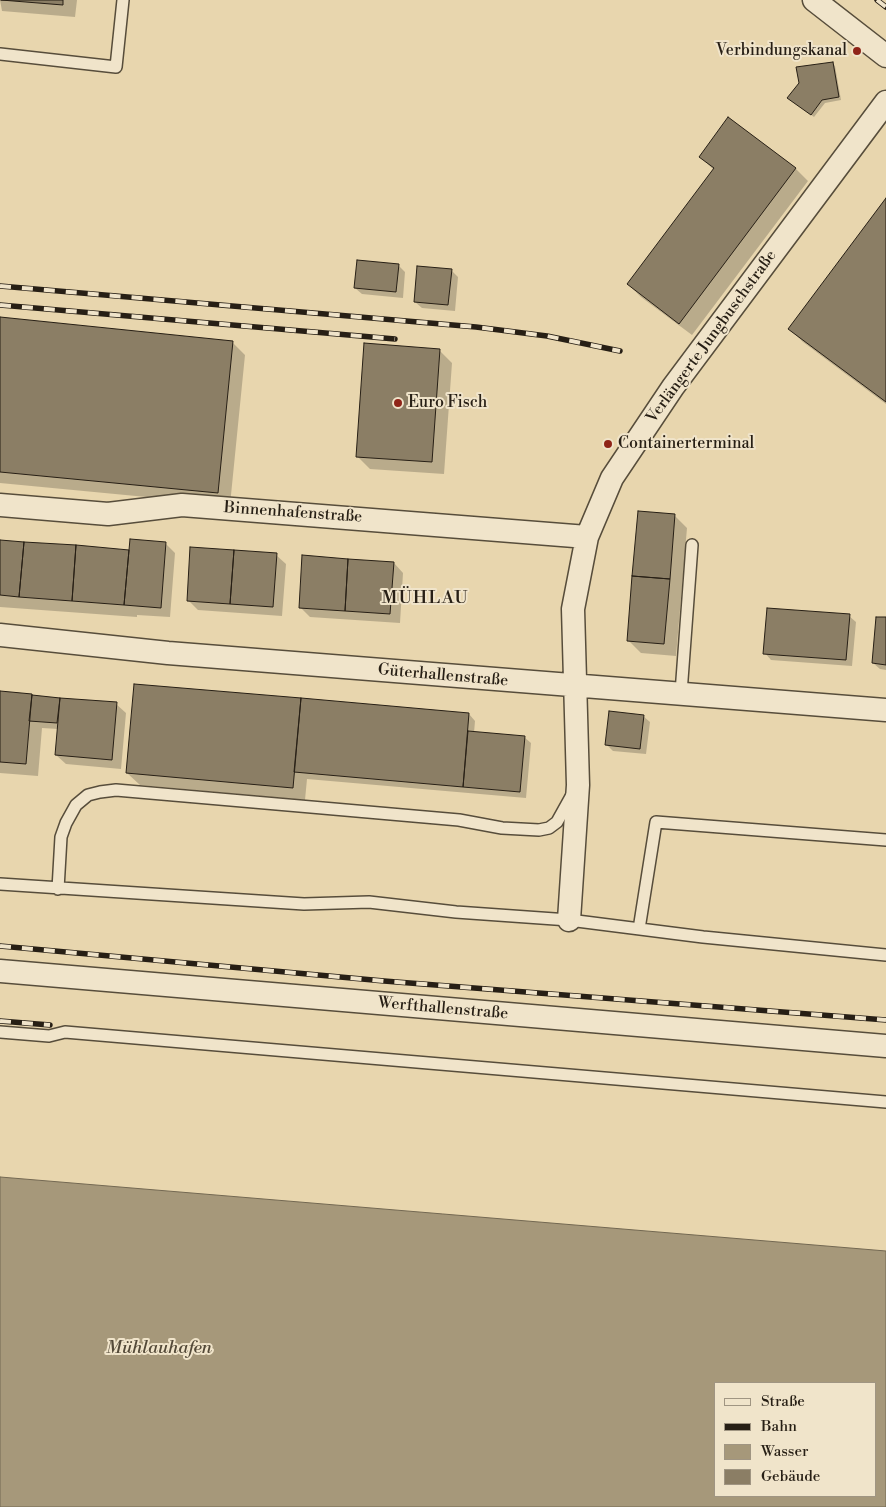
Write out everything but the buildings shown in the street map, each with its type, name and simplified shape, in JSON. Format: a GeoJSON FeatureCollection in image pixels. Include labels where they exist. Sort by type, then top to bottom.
{"type":"FeatureCollection","features":[{"type":"Feature","properties":{"kind":"street"},"geometry":{"type":"LineString","coordinates":[[814,0],[886,56]]}},
{"type":"Feature","properties":{"kind":"street","name":"Verlängerte Jungbuschstraße"},"geometry":{"type":"LineString","coordinates":[[569,920],[578,785],[573,609],[587,538],[612,478],[674,387],[886,102]]}},
{"type":"Feature","properties":{"kind":"street","name":"Binnenhafenstraße"},"geometry":{"type":"LineString","coordinates":[[0,505],[108,514],[182,505],[587,538]]}},
{"type":"Feature","properties":{"kind":"street","name":"Güterhallenstraße"},"geometry":{"type":"LineString","coordinates":[[0,635],[178,654],[886,710]]}},
{"type":"Feature","properties":{"kind":"street","name":"Werfthallenstraße"},"geometry":{"type":"LineString","coordinates":[[0,972],[886,1046]]}},
{"type":"Feature","properties":{"kind":"lane"},"geometry":{"type":"LineString","coordinates":[[0,54],[116,67],[123,0]]}},
{"type":"Feature","properties":{"kind":"lane"},"geometry":{"type":"LineString","coordinates":[[680,693],[692,545]]}},
{"type":"Feature","properties":{"kind":"lane"},"geometry":{"type":"LineString","coordinates":[[58,889],[61,836],[66,823],[76,805],[88,795],[100,792],[116,790],[301,806],[459,820],[502,828],[539,830],[549,828],[557,822],[578,785]]}},
{"type":"Feature","properties":{"kind":"lane"},"geometry":{"type":"LineString","coordinates":[[638,929],[656,822],[886,840]]}},
{"type":"Feature","properties":{"kind":"lane"},"geometry":{"type":"LineString","coordinates":[[0,884],[304,904],[369,902],[456,912],[569,920],[638,929],[886,954]]}},
{"type":"Feature","properties":{"kind":"lane"},"geometry":{"type":"LineString","coordinates":[[0,1032],[49,1036],[65,1032],[886,1102]]}},
{"type":"Feature","properties":{"kind":"water","name":"Mühlauhafen"},"geometry":{"type":"Polygon","coordinates":[[[0,1177],[886,1251],[886,1507],[0,1507],[0,1177]]]}},
{"type":"Feature","properties":{"kind":"railway"},"geometry":{"type":"LineString","coordinates":[[877,0],[886,7]]}},
{"type":"Feature","properties":{"kind":"railway"},"geometry":{"type":"LineString","coordinates":[[0,286],[476,327],[547,336],[620,351]]}},
{"type":"Feature","properties":{"kind":"railway"},"geometry":{"type":"LineString","coordinates":[[0,305],[395,339]]}},
{"type":"Feature","properties":{"kind":"railway"},"geometry":{"type":"LineString","coordinates":[[0,946],[384,981],[886,1020]]}},
{"type":"Feature","properties":{"kind":"railway"},"geometry":{"type":"LineString","coordinates":[[0,1021],[50,1025]]}},
{"type":"Feature","properties":{"kind":"place","name":"Verbindungskanal"},"geometry":{"type":"Point","coordinates":[857,51]}},
{"type":"Feature","properties":{"kind":"place","name":"Euro Fisch"},"geometry":{"type":"Point","coordinates":[398,403]}},
{"type":"Feature","properties":{"kind":"place","name":"Containerterminal"},"geometry":{"type":"Point","coordinates":[608,444]}},
{"type":"Feature","properties":{"kind":"district","name":"MÜHLAU"},"geometry":{"type":"Point","coordinates":[425,599]}}]}
